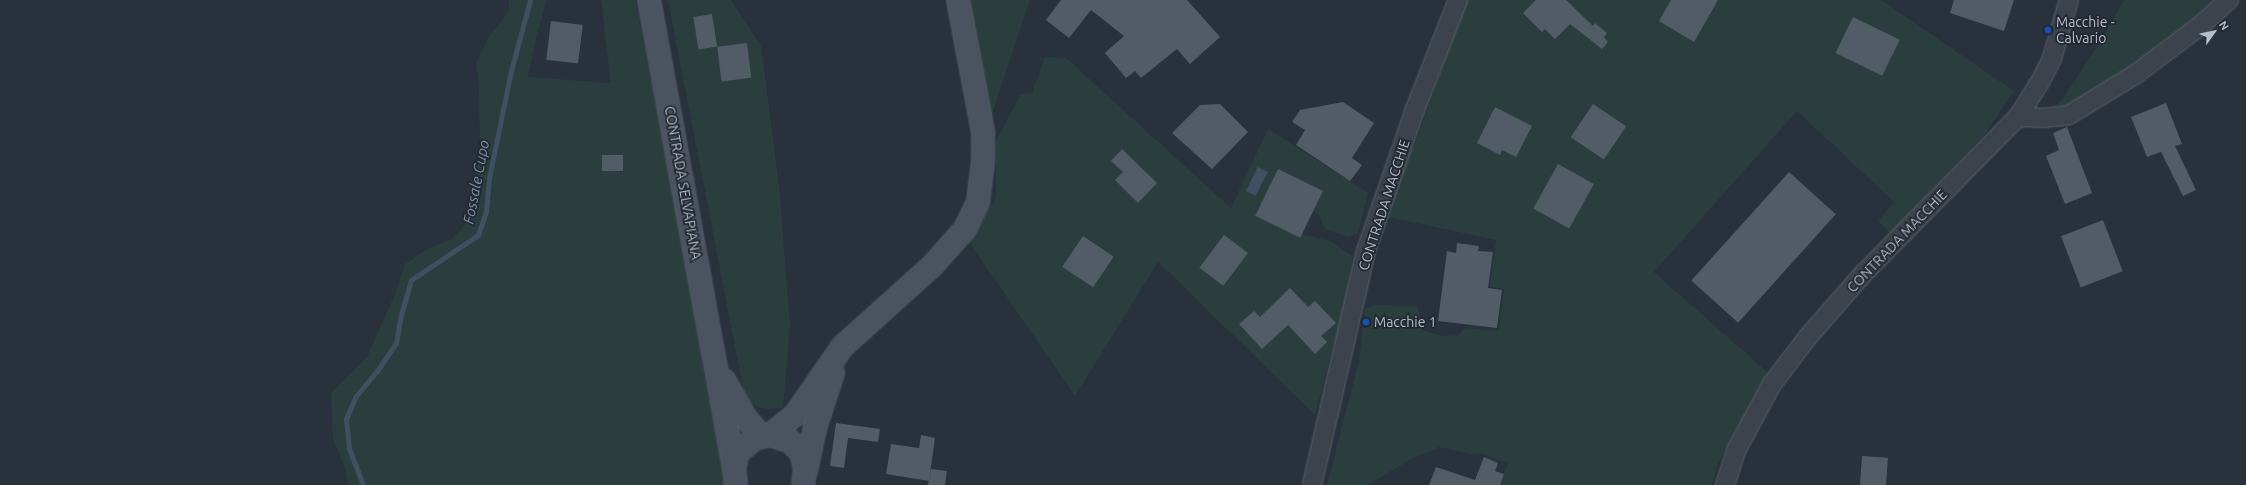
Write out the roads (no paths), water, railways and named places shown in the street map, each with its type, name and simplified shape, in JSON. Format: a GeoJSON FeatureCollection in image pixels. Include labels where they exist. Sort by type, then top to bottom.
{"type":"FeatureCollection","features":[{"type":"Feature","properties":{"kind":"main road","name":"CONTRADA SELVAPIANA"},"geometry":{"type":"LineString","coordinates":[[649,0],[735,476]]}},
{"type":"Feature","properties":{"kind":"main road"},"geometry":{"type":"LineString","coordinates":[[735,476],[738,453],[742,447],[765,436],[795,415],[842,347],[933,265],[965,229],[978,202],[983,162],[982,132],[958,0]]}},
{"type":"Feature","properties":{"kind":"main road"},"geometry":{"type":"LineString","coordinates":[[804,480],[814,428],[842,347]]}},
{"type":"Feature","properties":{"kind":"main road","name":"CONTRADA SELVAPIANA"},"geometry":{"type":"LineString","coordinates":[[716,365],[745,417],[765,436]]}},
{"type":"Feature","properties":{"kind":"main road"},"geometry":{"type":"LineString","coordinates":[[765,436],[784,439],[796,447],[803,460],[804,480]]}},
{"type":"Feature","properties":{"kind":"street","name":"CONTRADA MACCHIE"},"geometry":{"type":"LineString","coordinates":[[1312,485],[1366,251],[1414,112],[1458,0]]}},
{"type":"Feature","properties":{"kind":"street","name":"CONTRADA MACCHIE"},"geometry":{"type":"LineString","coordinates":[[1725,485],[1737,449],[1772,384],[1807,338],[1864,273],[2018,116],[2039,84],[2052,58],[2069,0]]}},
{"type":"Feature","properties":{"kind":"street"},"geometry":{"type":"LineString","coordinates":[[2018,116],[2042,118],[2069,115],[2136,74],[2200,26],[2229,0]]}},
{"type":"Feature","properties":{"kind":"water"},"geometry":{"type":"Polygon","coordinates":[[[1258,167],[1268,172],[1256,196],[1246,191],[1258,167]]]}},
{"type":"Feature","properties":{"kind":"waterway","name":"Fossale Cupo"},"geometry":{"type":"LineString","coordinates":[[363,485],[349,448],[346,419],[356,396],[377,371],[396,343],[401,315],[411,280],[478,235],[486,212],[489,178],[511,71],[530,0]]}},
{"type":"Feature","properties":{"kind":"place","name":"Macchie - Calvario"},"geometry":{"type":"Point","coordinates":[2048,30]}},
{"type":"Feature","properties":{"kind":"place","name":"Macchie 1"},"geometry":{"type":"Point","coordinates":[1366,322]}}]}
